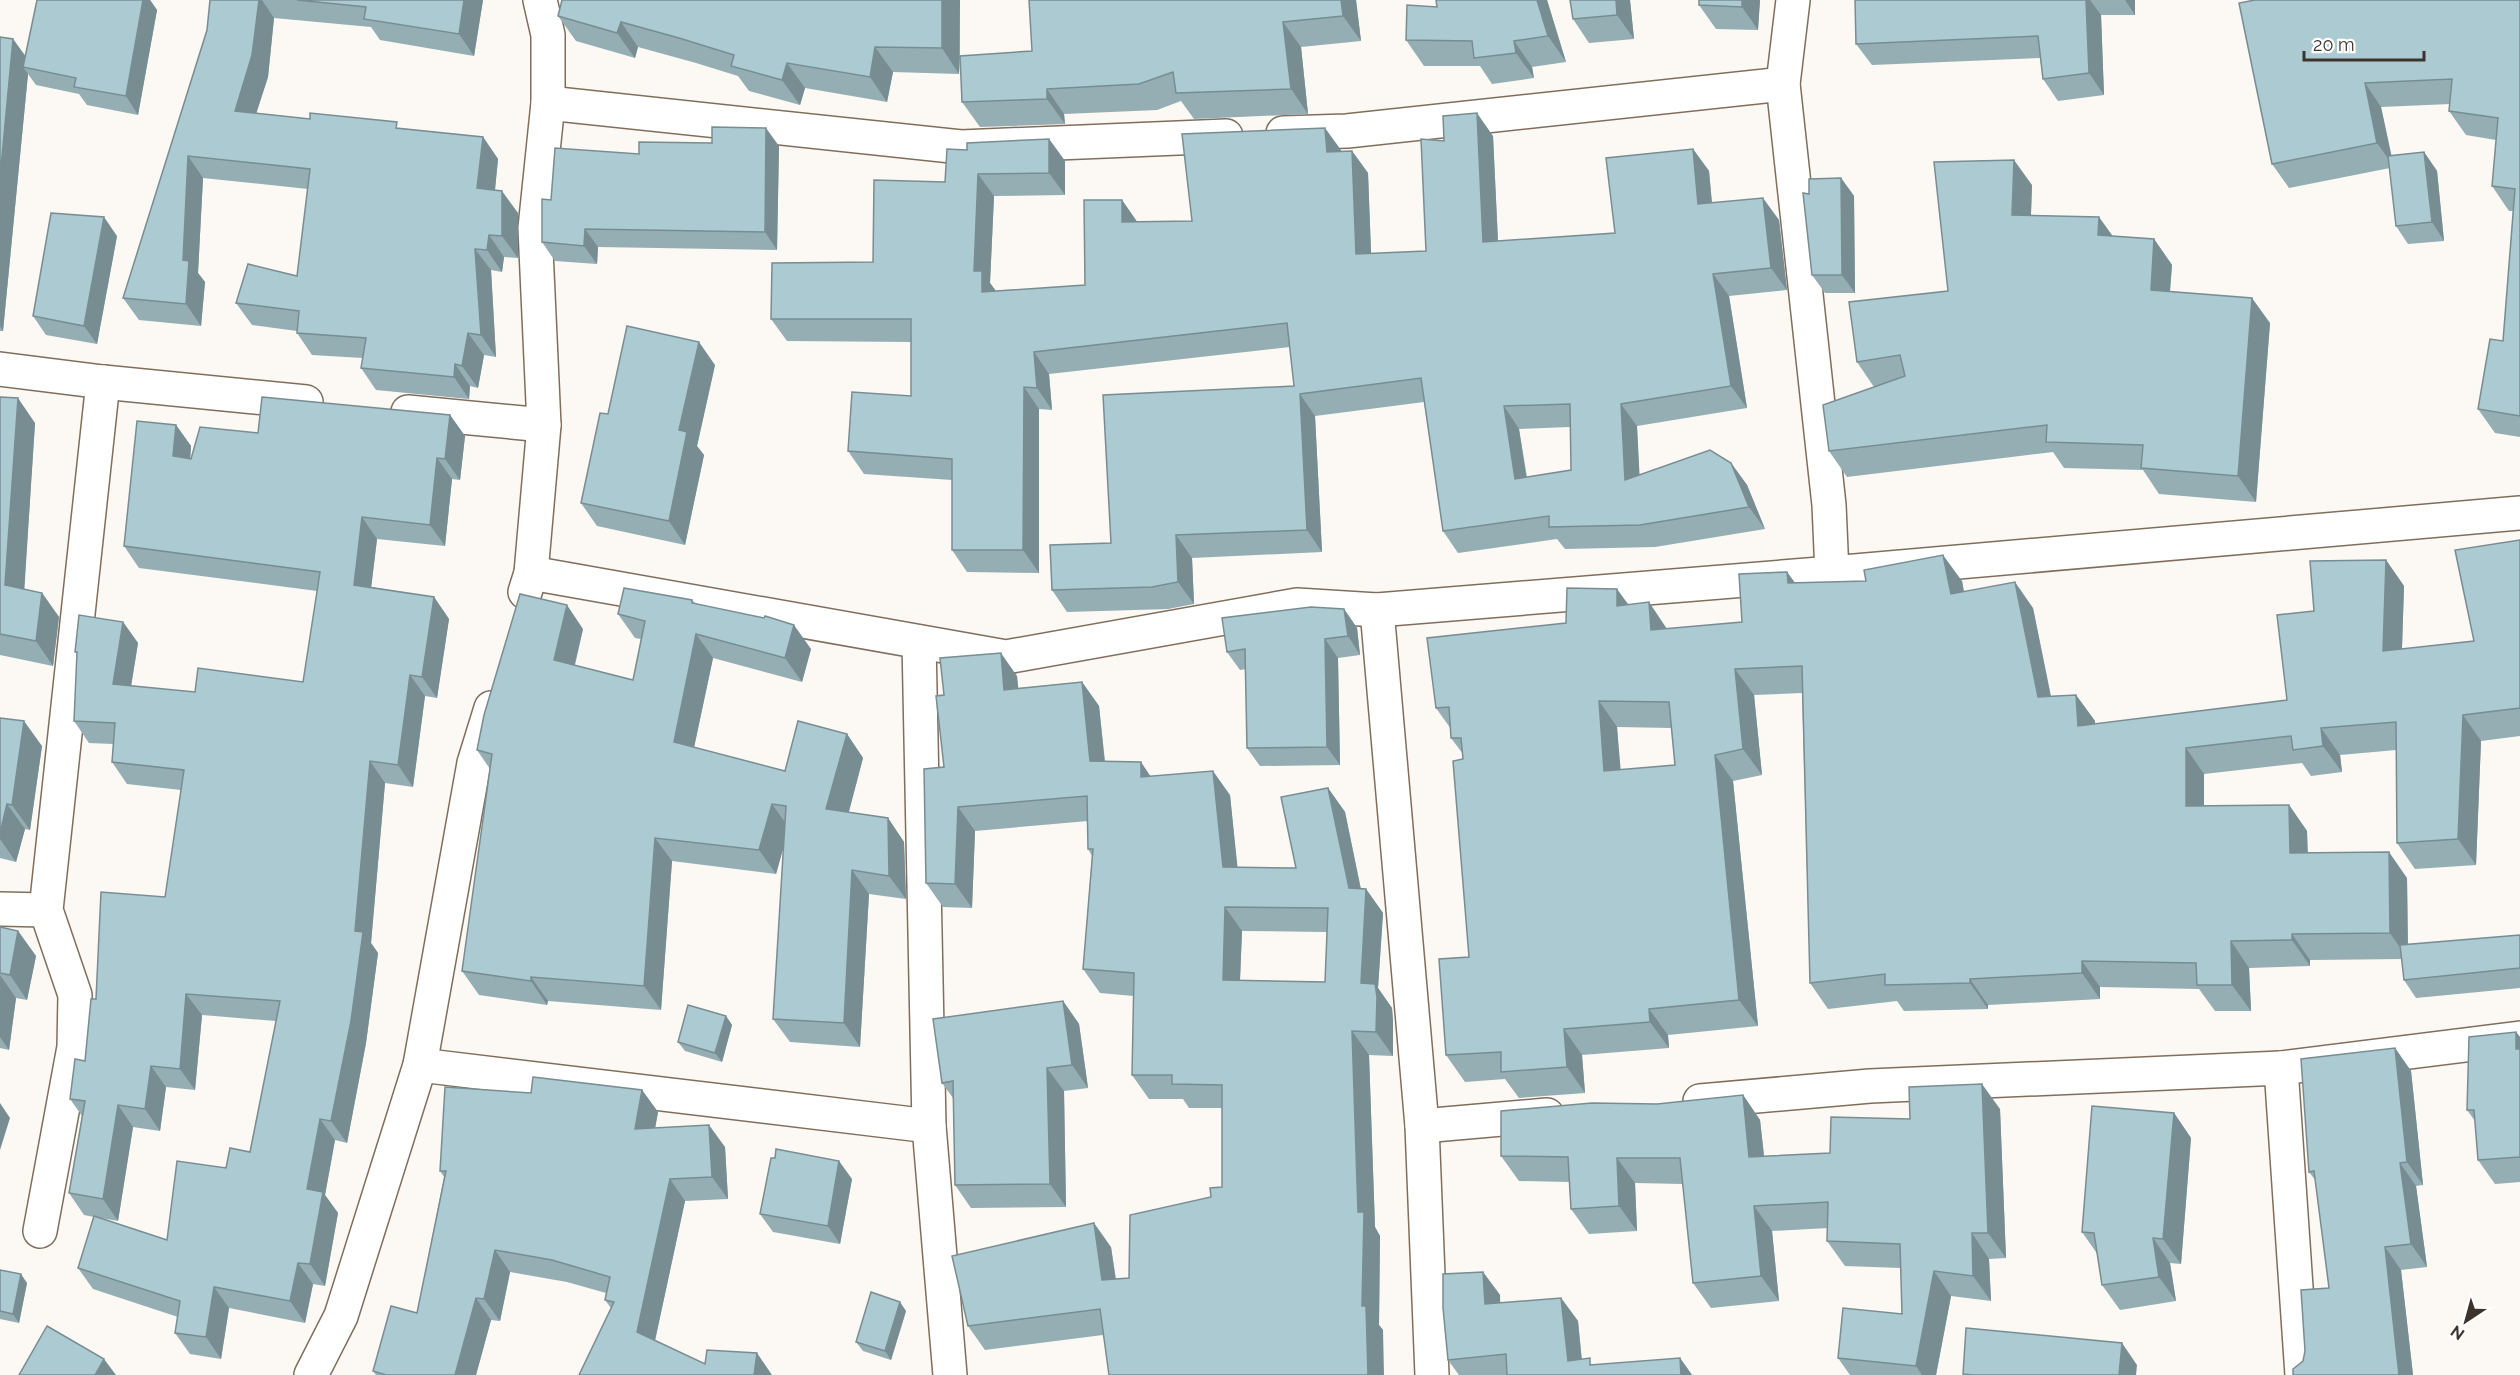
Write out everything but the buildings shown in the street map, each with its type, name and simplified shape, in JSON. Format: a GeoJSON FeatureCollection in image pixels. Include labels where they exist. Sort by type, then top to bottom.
{"type":"FeatureCollection","features":[{"type":"Feature","properties":{"kind":"street"},"geometry":{"type":"LineString","coordinates":[[518,616],[531,573],[543,425],[535,228],[548,103],[548,35],[540,0]]}},
{"type":"Feature","properties":{"kind":"street"},"geometry":{"type":"LineString","coordinates":[[1792,0],[1783,84],[1829,505],[1832,573]]}},
{"type":"Feature","properties":{"kind":"street"},"geometry":{"type":"LineString","coordinates":[[548,103],[961,147],[1347,131],[1783,84]]}},
{"type":"Feature","properties":{"kind":"street"},"geometry":{"type":"LineString","coordinates":[[0,369],[341,406]]}},
{"type":"Feature","properties":{"kind":"street"},"geometry":{"type":"LineString","coordinates":[[40,1231],[74,1047],[75,995],[46,910],[104,382]]}},
{"type":"Feature","properties":{"kind":"street"},"geometry":{"type":"LineString","coordinates":[[377,409],[543,425]]}},
{"type":"Feature","properties":{"kind":"street"},"geometry":{"type":"LineString","coordinates":[[531,573],[1006,657],[1297,605],[1377,609],[1832,573],[2520,513]]}},
{"type":"Feature","properties":{"kind":"street"},"geometry":{"type":"LineString","coordinates":[[1377,609],[1422,1126],[1432,1375]]}},
{"type":"Feature","properties":{"kind":"street"},"geometry":{"type":"LineString","coordinates":[[919,642],[929,1126],[950,1375]]}},
{"type":"Feature","properties":{"kind":"street"},"geometry":{"type":"LineString","coordinates":[[311,1375],[341,1316],[420,1065],[474,763],[498,684]]}},
{"type":"Feature","properties":{"kind":"street"},"geometry":{"type":"LineString","coordinates":[[0,909],[46,910]]}},
{"type":"Feature","properties":{"kind":"street"},"geometry":{"type":"LineString","coordinates":[[1670,1104],[1870,1086],[2281,1068],[2520,1038]]}},
{"type":"Feature","properties":{"kind":"street"},"geometry":{"type":"LineString","coordinates":[[420,1065],[929,1126]]}},
{"type":"Feature","properties":{"kind":"street"},"geometry":{"type":"LineString","coordinates":[[2281,1068],[2302,1375]]}},
{"type":"Feature","properties":{"kind":"street"},"geometry":{"type":"LineString","coordinates":[[1422,1126],[1575,1112]]}}]}
